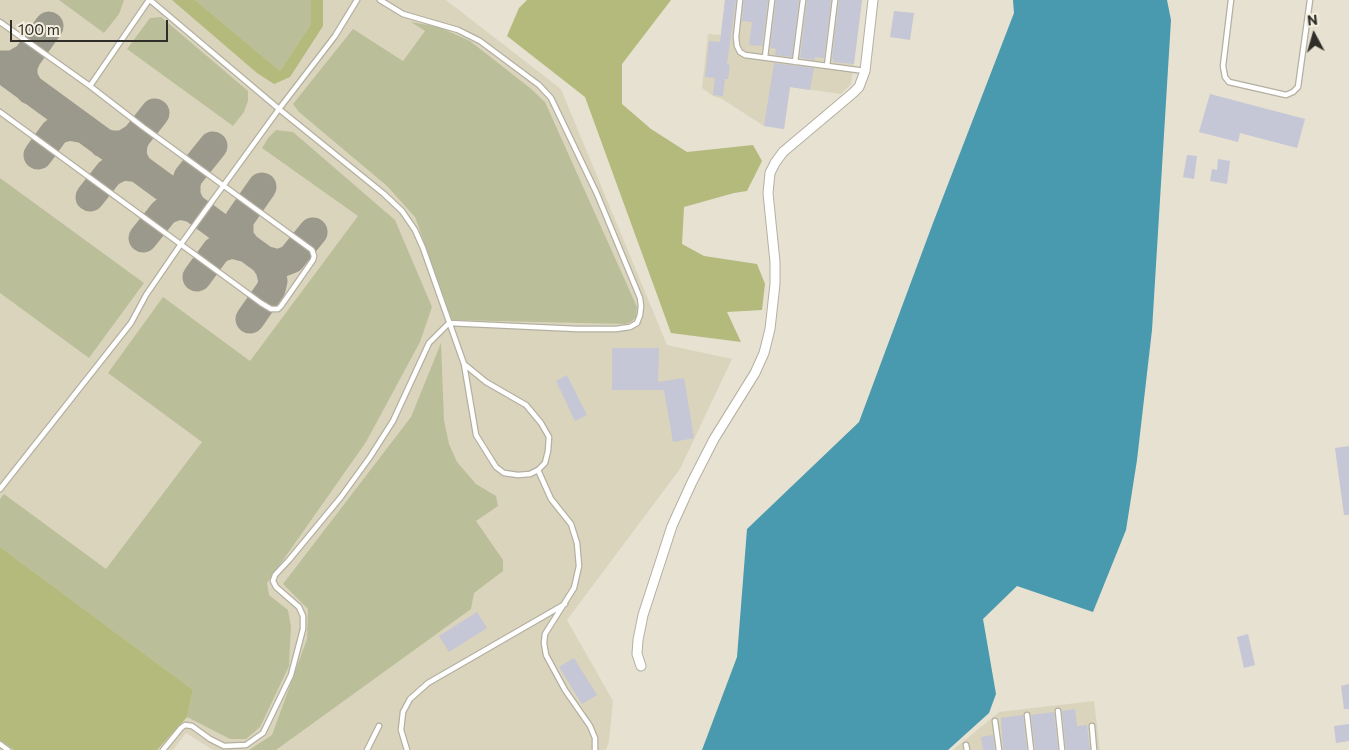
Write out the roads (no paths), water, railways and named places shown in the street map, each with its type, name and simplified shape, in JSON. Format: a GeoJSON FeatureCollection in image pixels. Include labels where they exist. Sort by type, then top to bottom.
{"type":"FeatureCollection","features":[{"type":"Feature","properties":{"kind":"street"},"geometry":{"type":"LineString","coordinates":[[641,666],[637,654],[643,615],[672,526],[714,439],[755,373],[764,353],[770,329],[775,277],[768,193],[770,173],[783,152],[859,87],[865,71],[873,0]]}},
{"type":"Feature","properties":{"kind":"lane"},"geometry":{"type":"LineString","coordinates":[[90,86],[149,0],[384,194],[402,211],[415,230],[423,248],[464,364],[476,435],[496,467],[504,473],[530,474],[538,470],[545,463],[549,437],[541,423],[526,405],[486,382],[464,364]]}},
{"type":"Feature","properties":{"kind":"lane"},"geometry":{"type":"LineString","coordinates":[[0,489],[131,323],[146,295],[181,244],[279,109],[335,36],[357,0]]}},
{"type":"Feature","properties":{"kind":"lane"},"geometry":{"type":"LineString","coordinates":[[163,750],[185,725],[192,726],[224,746],[246,744],[263,733],[292,675],[303,629],[303,616],[299,608],[276,587],[273,581],[275,575],[341,497],[370,457],[393,422],[429,343],[449,322],[578,329],[616,329],[637,323],[641,306],[640,298],[597,194],[551,98],[538,85],[480,41],[458,30],[403,14],[380,0]]}},
{"type":"Feature","properties":{"kind":"lane"},"geometry":{"type":"LineString","coordinates":[[740,0],[736,38],[740,52],[745,55],[865,71]]}},
{"type":"Feature","properties":{"kind":"lane"},"geometry":{"type":"LineString","coordinates":[[765,58],[772,0]]}},
{"type":"Feature","properties":{"kind":"lane"},"geometry":{"type":"LineString","coordinates":[[795,62],[803,0]]}},
{"type":"Feature","properties":{"kind":"lane"},"geometry":{"type":"LineString","coordinates":[[827,66],[835,0]]}},
{"type":"Feature","properties":{"kind":"lane"},"geometry":{"type":"LineString","coordinates":[[1231,0],[1223,66],[1225,77],[1229,82],[1286,95],[1298,87],[1310,0]]}},
{"type":"Feature","properties":{"kind":"lane"},"geometry":{"type":"LineString","coordinates":[[0,22],[312,250],[314,253],[313,260],[282,306],[274,309],[262,304],[0,112]]}},
{"type":"Feature","properties":{"kind":"lane"},"geometry":{"type":"LineString","coordinates":[[538,470],[551,499],[570,524],[577,544],[579,566],[574,588],[545,634],[546,655],[590,726],[595,738],[596,750]]}},
{"type":"Feature","properties":{"kind":"lane"},"geometry":{"type":"LineString","coordinates":[[407,750],[401,730],[403,712],[410,698],[428,683],[565,604]]}},
{"type":"Feature","properties":{"kind":"lane"},"geometry":{"type":"LineString","coordinates":[[1058,711],[1062,750]]}},
{"type":"Feature","properties":{"kind":"lane"},"geometry":{"type":"LineString","coordinates":[[1027,715],[1031,750]]}},
{"type":"Feature","properties":{"kind":"lane"},"geometry":{"type":"LineString","coordinates":[[995,721],[999,750]]}},
{"type":"Feature","properties":{"kind":"lane"},"geometry":{"type":"LineString","coordinates":[[367,750],[379,726]]}},
{"type":"Feature","properties":{"kind":"lane"},"geometry":{"type":"LineString","coordinates":[[1092,726],[1094,750]]}},
{"type":"Feature","properties":{"kind":"lane"},"geometry":{"type":"LineString","coordinates":[[0,744],[8,750]]}},
{"type":"Feature","properties":{"kind":"water"},"geometry":{"type":"Polygon","coordinates":[[[1013,0],[1167,0],[1171,20],[1152,330],[1137,460],[1126,530],[1093,612],[1017,586],[983,619],[996,694],[989,713],[948,750],[702,750],[737,657],[747,529],[859,422],[1014,13],[1013,0]]]}}]}
